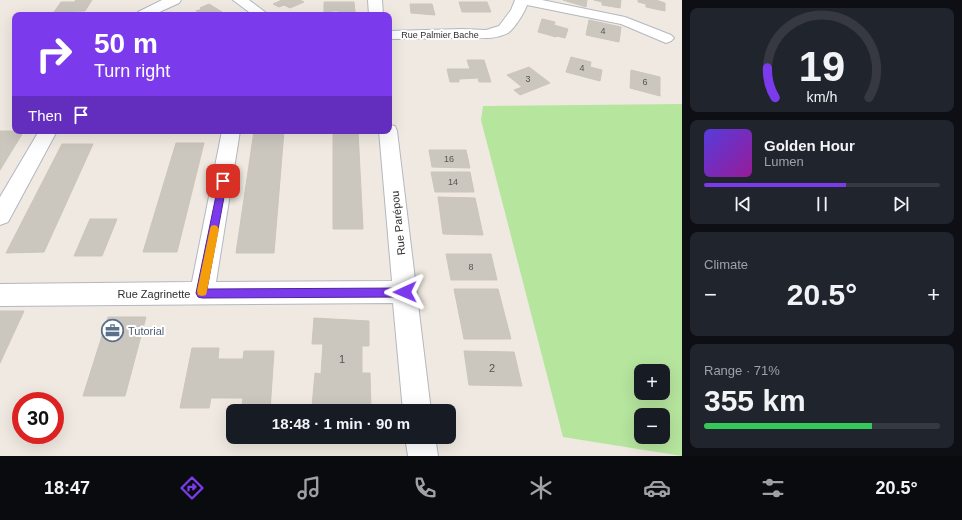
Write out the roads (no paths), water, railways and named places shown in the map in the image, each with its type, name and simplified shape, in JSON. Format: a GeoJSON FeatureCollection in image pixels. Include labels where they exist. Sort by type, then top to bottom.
{"type":"FeatureCollection","features":[{"type":"Feature","properties":{"kind":"street"},"geometry":{"type":"LineString","coordinates":[[148,12],[174,0]]}},
{"type":"Feature","properties":{"kind":"street"},"geometry":{"type":"LineString","coordinates":[[240,0],[258,12]]}},
{"type":"Feature","properties":{"kind":"street"},"geometry":{"type":"LineString","coordinates":[[375,0],[376,12]]}},
{"type":"Feature","properties":{"kind":"street"},"geometry":{"type":"LineString","coordinates":[[522,0],[625,21],[666,38]]}},
{"type":"Feature","properties":{"kind":"street","name":"Rue Palmier Bache"},"geometry":{"type":"LineString","coordinates":[[392,35],[462,33],[487,35],[504,28],[518,11],[522,0]]}},
{"type":"Feature","properties":{"kind":"street"},"geometry":{"type":"LineString","coordinates":[[0,216],[46,134]]}},
{"type":"Feature","properties":{"kind":"street"},"geometry":{"type":"LineString","coordinates":[[202,293],[230,134]]}},
{"type":"Feature","properties":{"kind":"street","name":"Rue Parépou"},"geometry":{"type":"LineString","coordinates":[[388,134],[416,404]]}},
{"type":"Feature","properties":{"kind":"street","name":"Rue Zagrinette"},"geometry":{"type":"LineString","coordinates":[[0,294],[405,292]]}},
{"type":"Feature","properties":{"kind":"street"},"geometry":{"type":"LineString","coordinates":[[421,444],[423,456]]}},
{"type":"Feature","properties":{"kind":"place","name":"Tutorial"},"geometry":{"type":"Point","coordinates":[113,331]}}]}
